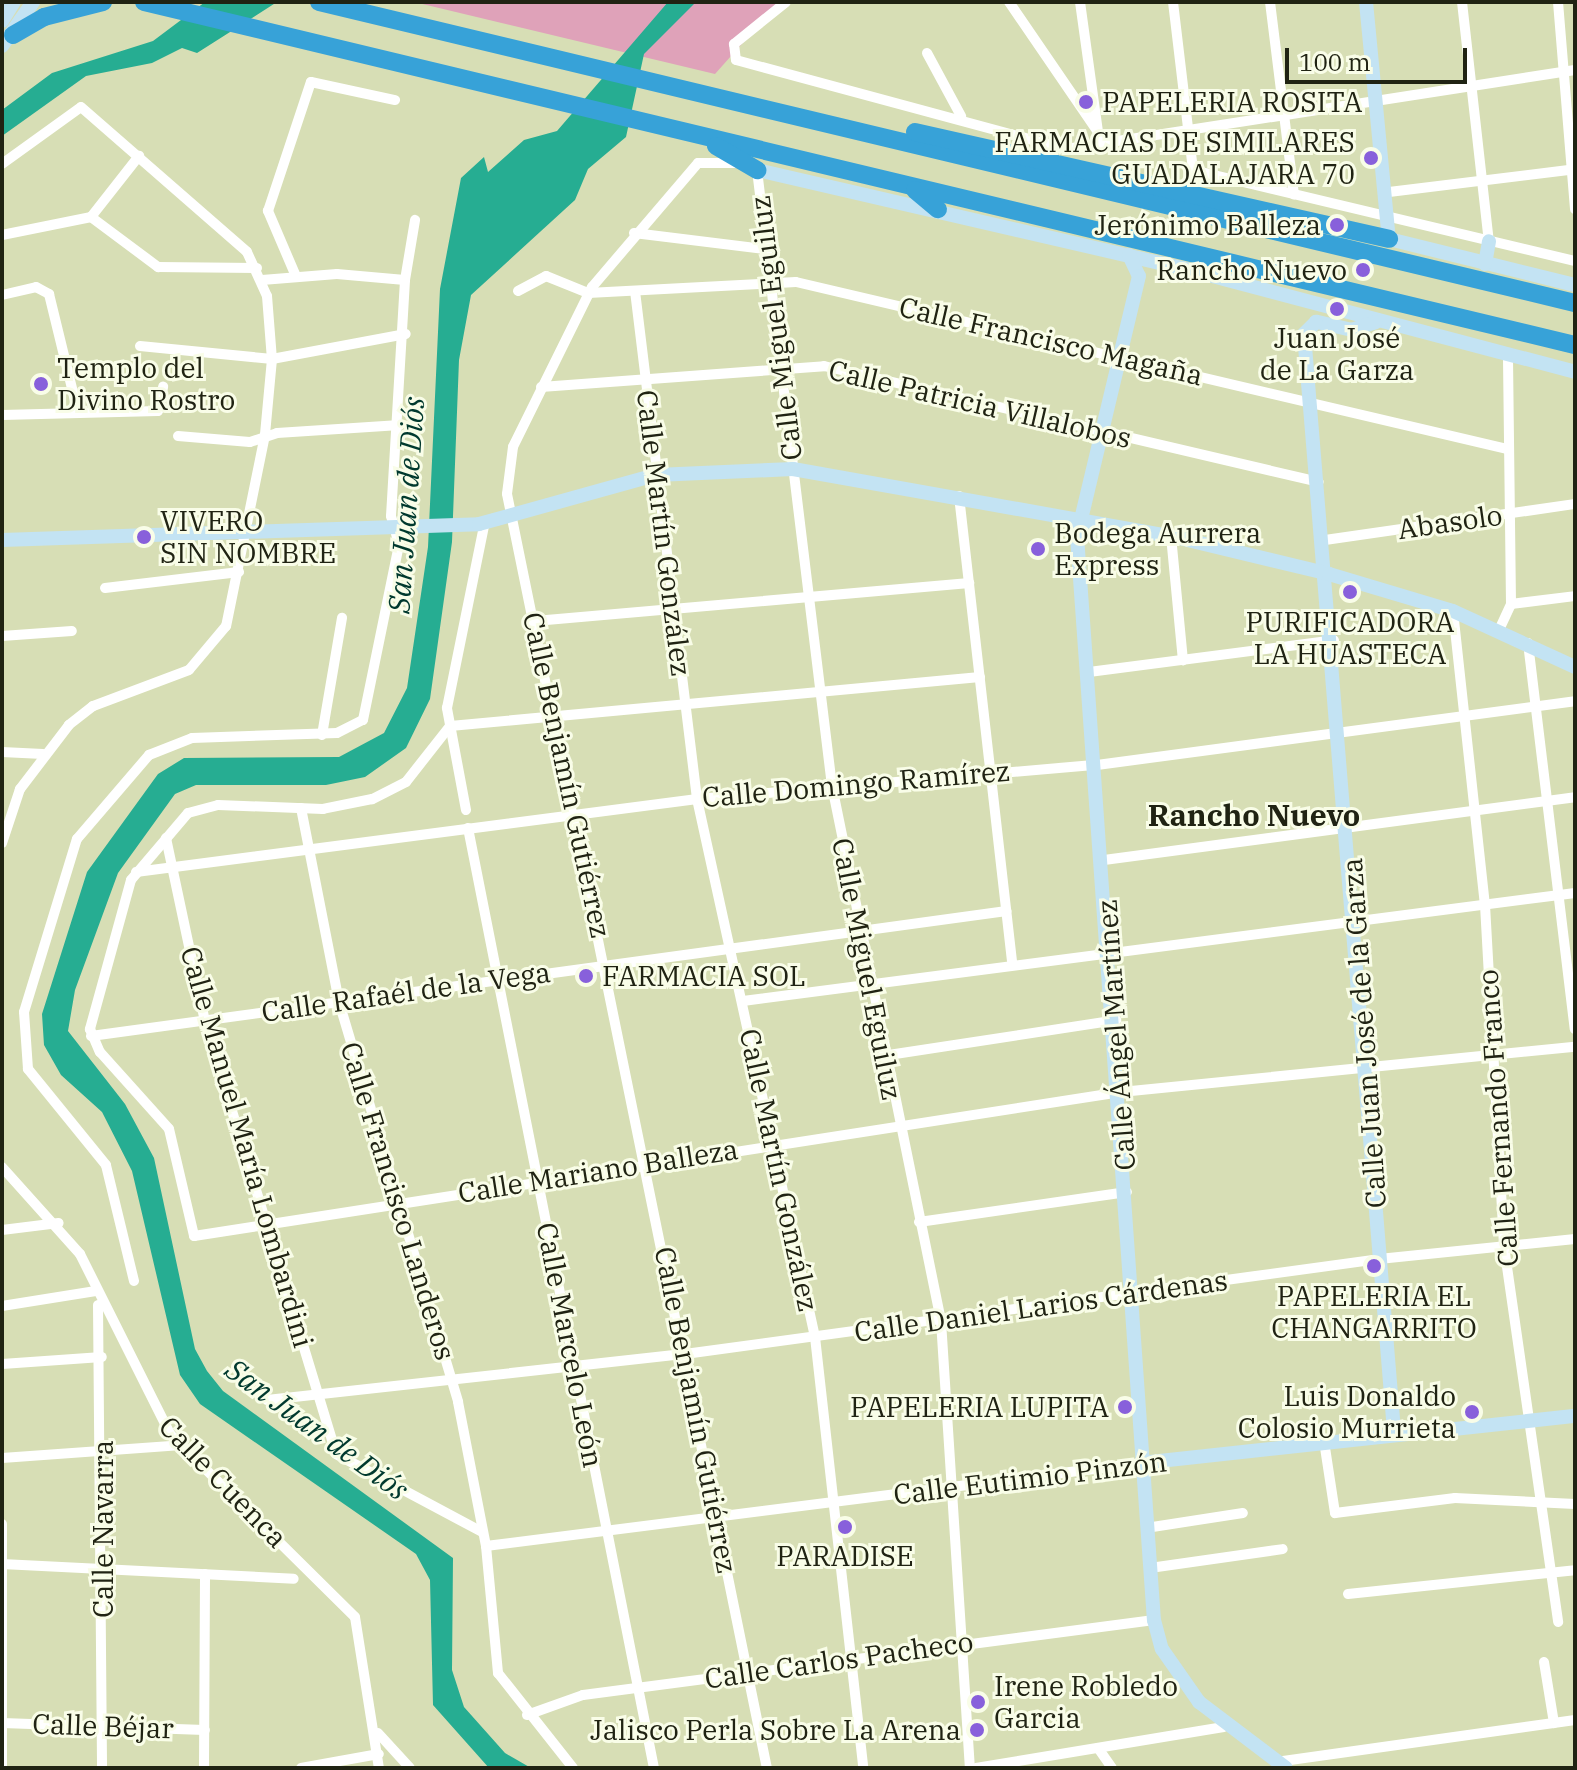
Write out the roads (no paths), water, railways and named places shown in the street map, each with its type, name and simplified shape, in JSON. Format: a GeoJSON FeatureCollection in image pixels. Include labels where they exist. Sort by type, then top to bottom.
{"type":"FeatureCollection","features":[{"type":"Feature","properties":{"kind":"highway"},"geometry":{"type":"LineString","coordinates":[[6,34],[44,17],[103,2]]}},
{"type":"Feature","properties":{"kind":"highway"},"geometry":{"type":"LineString","coordinates":[[144,2],[283,38],[574,102],[692,135],[1575,345]]}},
{"type":"Feature","properties":{"kind":"highway"},"geometry":{"type":"LineString","coordinates":[[319,2],[1575,303]]}},
{"type":"Feature","properties":{"kind":"highway"},"geometry":{"type":"LineString","coordinates":[[821,120],[955,138],[1389,239]]}},
{"type":"Feature","properties":{"kind":"highway"},"geometry":{"type":"LineString","coordinates":[[692,135],[751,167]]}},
{"type":"Feature","properties":{"kind":"highway"},"geometry":{"type":"LineString","coordinates":[[863,192],[904,186],[938,209]]}},
{"type":"Feature","properties":{"kind":"street"},"geometry":{"type":"LineString","coordinates":[[6,34],[14,2]]}},
{"type":"Feature","properties":{"kind":"street"},"geometry":{"type":"LineString","coordinates":[[6,34],[33,2]]}},
{"type":"Feature","properties":{"kind":"street"},"geometry":{"type":"LineString","coordinates":[[786,2],[734,44],[736,60],[961,116],[1066,149],[1100,147],[1570,70]]}},
{"type":"Feature","properties":{"kind":"street"},"geometry":{"type":"LineString","coordinates":[[1009,2],[1098,132]]}},
{"type":"Feature","properties":{"kind":"street"},"geometry":{"type":"LineString","coordinates":[[1080,2],[1100,147]]}},
{"type":"Feature","properties":{"kind":"street"},"geometry":{"type":"LineString","coordinates":[[1173,2],[1193,170],[1575,261]]}},
{"type":"Feature","properties":{"kind":"street"},"geometry":{"type":"LineString","coordinates":[[1270,2],[1294,195]]}},
{"type":"Feature","properties":{"kind":"street"},"geometry":{"type":"LineString","coordinates":[[1366,2],[1392,218],[1389,239],[1575,285]]}},
{"type":"Feature","properties":{"kind":"street"},"geometry":{"type":"LineString","coordinates":[[1462,2],[1489,241],[1485,264]]}},
{"type":"Feature","properties":{"kind":"street"},"geometry":{"type":"LineString","coordinates":[[1558,2],[1570,70],[1575,209]]}},
{"type":"Feature","properties":{"kind":"street"},"geometry":{"type":"LineString","coordinates":[[927,53],[961,116]]}},
{"type":"Feature","properties":{"kind":"street"},"geometry":{"type":"LineString","coordinates":[[295,274],[268,211],[311,82],[395,100]]}},
{"type":"Feature","properties":{"kind":"street"},"geometry":{"type":"LineString","coordinates":[[2,164],[81,107],[228,232],[257,268],[262,280],[272,359],[265,435],[226,626],[204,658],[93,706],[43,754],[20,789],[2,843]]}},
{"type":"Feature","properties":{"kind":"street"},"geometry":{"type":"LineString","coordinates":[[2,235],[91,217],[139,156]]}},
{"type":"Feature","properties":{"kind":"street","name":"Calle Benjamín Gutiérrez"},"geometry":{"type":"LineString","coordinates":[[751,167],[698,163],[634,233],[588,293],[513,447],[511,514],[647,1165],[767,1768]]}},
{"type":"Feature","properties":{"kind":"street"},"geometry":{"type":"LineString","coordinates":[[751,167],[1129,255],[1575,372]]}},
{"type":"Feature","properties":{"kind":"street","name":"Calle Miguel Eguiluz"},"geometry":{"type":"LineString","coordinates":[[751,167],[781,367],[832,786],[867,983],[941,1321],[948,1488],[973,1768]]}},
{"type":"Feature","properties":{"kind":"street"},"geometry":{"type":"LineString","coordinates":[[1389,192],[1574,169]]}},
{"type":"Feature","properties":{"kind":"street"},"geometry":{"type":"LineString","coordinates":[[91,217],[158,267],[257,268]]}},
{"type":"Feature","properties":{"kind":"street"},"geometry":{"type":"LineString","coordinates":[[134,1281],[106,1165],[38,1084],[22,1053],[24,1012],[67,863],[82,831],[139,764],[164,746],[207,737],[322,735],[363,720],[399,544],[405,280],[415,220]]}},
{"type":"Feature","properties":{"kind":"street"},"geometry":{"type":"LineString","coordinates":[[634,233],[765,249]]}},
{"type":"Feature","properties":{"kind":"street","name":"Calle Ángel Martínez"},"geometry":{"type":"LineString","coordinates":[[1129,255],[1139,276],[1081,519],[1089,672],[1134,1296],[1141,1463],[1154,1620],[1178,1676],[1224,1727],[1281,1765]]}},
{"type":"Feature","properties":{"kind":"street"},"geometry":{"type":"LineString","coordinates":[[262,280],[295,274],[405,280]]}},
{"type":"Feature","properties":{"kind":"street"},"geometry":{"type":"LineString","coordinates":[[518,291],[546,276],[588,293]]}},
{"type":"Feature","properties":{"kind":"street","name":"Calle Francisco Magaña"},"geometry":{"type":"LineString","coordinates":[[588,293],[769,280],[1120,356],[1507,449]]}},
{"type":"Feature","properties":{"kind":"street"},"geometry":{"type":"LineString","coordinates":[[2,295],[44,287],[78,413]]}},
{"type":"Feature","properties":{"kind":"street","name":"Calle Martín González"},"geometry":{"type":"LineString","coordinates":[[635,291],[697,799],[775,1142],[815,1337],[836,1503],[863,1768]]}},
{"type":"Feature","properties":{"kind":"street","name":"Calle Juan José de la Garza"},"geometry":{"type":"LineString","coordinates":[[1376,322],[1352,330],[1305,327],[1358,921],[1379,1259],[1394,1432]]}},
{"type":"Feature","properties":{"kind":"street"},"geometry":{"type":"LineString","coordinates":[[140,346],[272,359],[406,334]]}},
{"type":"Feature","properties":{"kind":"street"},"geometry":{"type":"LineString","coordinates":[[1499,630],[1511,604],[1508,355]]}},
{"type":"Feature","properties":{"kind":"street","name":"Calle Patricia Villalobos"},"geometry":{"type":"LineString","coordinates":[[541,387],[645,382],[781,367],[824,366],[1319,482]]}},
{"type":"Feature","properties":{"kind":"street"},"geometry":{"type":"LineString","coordinates":[[2,415],[158,411],[163,387]]}},
{"type":"Feature","properties":{"kind":"street"},"geometry":{"type":"LineString","coordinates":[[178,436],[250,442],[265,435],[400,425]]}},
{"type":"Feature","properties":{"kind":"street"},"geometry":{"type":"LineString","coordinates":[[2,540],[165,530],[246,534],[482,523],[656,475],[793,469],[1171,536],[1329,574],[1453,611],[1575,667]]}},
{"type":"Feature","properties":{"kind":"street"},"geometry":{"type":"LineString","coordinates":[[959,496],[1012,963]]}},
{"type":"Feature","properties":{"kind":"street","name":"Abasolo"},"geometry":{"type":"LineString","coordinates":[[1325,540],[1575,504]]}},
{"type":"Feature","properties":{"kind":"street"},"geometry":{"type":"LineString","coordinates":[[466,810],[450,726],[461,621],[482,523]]}},
{"type":"Feature","properties":{"kind":"street"},"geometry":{"type":"LineString","coordinates":[[1171,536],[1183,660]]}},
{"type":"Feature","properties":{"kind":"street"},"geometry":{"type":"LineString","coordinates":[[105,588],[239,572]]}},
{"type":"Feature","properties":{"kind":"street"},"geometry":{"type":"LineString","coordinates":[[535,621],[969,583]]}},
{"type":"Feature","properties":{"kind":"street"},"geometry":{"type":"LineString","coordinates":[[1511,604],[1575,596]]}},
{"type":"Feature","properties":{"kind":"street","name":"Calle Fernando Franco"},"geometry":{"type":"LineString","coordinates":[[1453,611],[1485,905],[1504,1246],[1558,1622]]}},
{"type":"Feature","properties":{"kind":"street"},"geometry":{"type":"LineString","coordinates":[[322,735],[342,618]]}},
{"type":"Feature","properties":{"kind":"street"},"geometry":{"type":"LineString","coordinates":[[2,636],[72,631]]}},
{"type":"Feature","properties":{"kind":"street"},"geometry":{"type":"LineString","coordinates":[[1089,672],[1334,640]]}},
{"type":"Feature","properties":{"kind":"street"},"geometry":{"type":"LineString","coordinates":[[1528,643],[1575,1029]]}},
{"type":"Feature","properties":{"kind":"street"},"geometry":{"type":"LineString","coordinates":[[91,1036],[95,991],[136,872],[188,813],[207,806],[301,808],[397,788],[450,726],[554,713],[820,693],[980,677]]}},
{"type":"Feature","properties":{"kind":"street","name":"Calle Domingo Ramírez"},"geometry":{"type":"LineString","coordinates":[[136,872],[697,799],[991,770],[1097,765],[1575,701]]}},
{"type":"Feature","properties":{"kind":"street"},"geometry":{"type":"LineString","coordinates":[[2,752],[43,754]]}},
{"type":"Feature","properties":{"kind":"street"},"geometry":{"type":"LineString","coordinates":[[1104,860],[1575,797]]}},
{"type":"Feature","properties":{"kind":"street","name":"Calle Francisco Landeros"},"geometry":{"type":"LineString","coordinates":[[301,808],[339,1002],[396,1204],[452,1377],[486,1546]]}},
{"type":"Feature","properties":{"kind":"street","name":"Calle Marcelo León"},"geometry":{"type":"LineString","coordinates":[[468,828],[654,1768]]}},
{"type":"Feature","properties":{"kind":"street","name":"Calle Manuel María Lombardini"},"geometry":{"type":"LineString","coordinates":[[166,838],[205,1022],[336,1454],[482,1532]]}},
{"type":"Feature","properties":{"kind":"street"},"geometry":{"type":"LineString","coordinates":[[743,1001],[1012,963],[1575,893]]}},
{"type":"Feature","properties":{"kind":"street","name":"Calle Rafaél de la Vega"},"geometry":{"type":"LineString","coordinates":[[91,1036],[605,963],[1007,911]]}},
{"type":"Feature","properties":{"kind":"street"},"geometry":{"type":"LineString","coordinates":[[882,1056],[1116,1020]]}},
{"type":"Feature","properties":{"kind":"street","name":"Calle Mariano Balleza"},"geometry":{"type":"LineString","coordinates":[[91,1036],[169,1129],[194,1236],[267,1227],[775,1142],[1121,1092],[1575,1047]]}},
{"type":"Feature","properties":{"kind":"street","name":"Calle Cuenca"},"geometry":{"type":"LineString","coordinates":[[2,1167],[59,1223],[154,1409],[182,1445],[352,1612],[378,1733],[379,1768]]}},
{"type":"Feature","properties":{"kind":"street"},"geometry":{"type":"LineString","coordinates":[[919,1222],[1127,1192]]}},
{"type":"Feature","properties":{"kind":"street"},"geometry":{"type":"LineString","coordinates":[[2,1230],[59,1223]]}},
{"type":"Feature","properties":{"kind":"street","name":"Calle Daniel Larios Cárdenas"},"geometry":{"type":"LineString","coordinates":[[267,1400],[452,1377],[685,1354],[1134,1296],[1379,1259],[1575,1239]]}},
{"type":"Feature","properties":{"kind":"street"},"geometry":{"type":"LineString","coordinates":[[2,1306],[96,1291]]}},
{"type":"Feature","properties":{"kind":"street","name":"Calle Navarra"},"geometry":{"type":"LineString","coordinates":[[96,1291],[105,1453],[102,1768]]}},
{"type":"Feature","properties":{"kind":"street"},"geometry":{"type":"LineString","coordinates":[[2,1364],[102,1357]]}},
{"type":"Feature","properties":{"kind":"street","name":"Calle Eutimio Pinzón"},"geometry":{"type":"LineString","coordinates":[[486,1546],[1394,1432],[1575,1416]]}},
{"type":"Feature","properties":{"kind":"street"},"geometry":{"type":"LineString","coordinates":[[1324,1441],[1335,1513],[1455,1498],[1542,1508],[1575,1504]]}},
{"type":"Feature","properties":{"kind":"street"},"geometry":{"type":"LineString","coordinates":[[2,1458],[105,1453],[182,1445]]}},
{"type":"Feature","properties":{"kind":"street"},"geometry":{"type":"LineString","coordinates":[[1146,1528],[1243,1513]]}},
{"type":"Feature","properties":{"kind":"street"},"geometry":{"type":"LineString","coordinates":[[2,1524],[2,1768]]}},
{"type":"Feature","properties":{"kind":"street"},"geometry":{"type":"LineString","coordinates":[[486,1546],[498,1673],[527,1715],[573,1768]]}},
{"type":"Feature","properties":{"kind":"street"},"geometry":{"type":"LineString","coordinates":[[1150,1568],[1283,1549]]}},
{"type":"Feature","properties":{"kind":"street"},"geometry":{"type":"LineString","coordinates":[[2,1564],[294,1579]]}},
{"type":"Feature","properties":{"kind":"street"},"geometry":{"type":"LineString","coordinates":[[1348,1594],[1575,1570]]}},
{"type":"Feature","properties":{"kind":"street"},"geometry":{"type":"LineString","coordinates":[[204,1768],[205,1574]]}},
{"type":"Feature","properties":{"kind":"street","name":"Calle Carlos Pacheco"},"geometry":{"type":"LineString","coordinates":[[527,1715],[560,1699],[748,1671],[1154,1620]]}},
{"type":"Feature","properties":{"kind":"street"},"geometry":{"type":"LineString","coordinates":[[1544,1662],[1554,1723]]}},
{"type":"Feature","properties":{"kind":"street"},"geometry":{"type":"LineString","coordinates":[[1281,1765],[1575,1720]]}},
{"type":"Feature","properties":{"kind":"street","name":"Calle Béjar"},"geometry":{"type":"LineString","coordinates":[[2,1723],[205,1730]]}},
{"type":"Feature","properties":{"kind":"street"},"geometry":{"type":"LineString","coordinates":[[973,1768],[1224,1727]]}},
{"type":"Feature","properties":{"kind":"street"},"geometry":{"type":"LineString","coordinates":[[378,1733],[410,1768]]}},
{"type":"Feature","properties":{"kind":"street"},"geometry":{"type":"LineString","coordinates":[[1098,1748],[1112,1768]]}},
{"type":"Feature","properties":{"kind":"street"},"geometry":{"type":"LineString","coordinates":[[301,1768],[379,1754]]}},
{"type":"Feature","properties":{"kind":"water"},"geometry":{"type":"Polygon","coordinates":[[[205,2],[277,2],[197,53],[182,48],[152,63],[86,76],[2,136],[2,110],[52,73],[153,41],[205,2]]]}},
{"type":"Feature","properties":{"kind":"water"},"geometry":{"type":"Polygon","coordinates":[[[668,2],[696,2],[644,54],[626,137],[588,169],[575,200],[471,295],[459,360],[452,542],[430,699],[406,748],[365,777],[326,785],[196,785],[175,794],[118,873],[75,990],[68,1031],[125,1104],[154,1158],[195,1349],[207,1371],[223,1391],[453,1558],[452,1670],[464,1707],[505,1753],[531,1768],[489,1768],[433,1705],[430,1580],[416,1554],[200,1404],[180,1375],[132,1171],[102,1112],[61,1075],[44,1045],[42,1014],[87,872],[158,774],[184,758],[339,757],[384,733],[407,688],[428,547],[440,289],[461,178],[484,157],[488,172],[524,140],[557,131],[668,2]]]}},
{"type":"Feature","properties":{"kind":"place","name":"PAPELERIA ROSITA"},"geometry":{"type":"Point","coordinates":[1086,102]}},
{"type":"Feature","properties":{"kind":"place","name":"FARMACIAS DE SIMILARES GUADALAJARA 70"},"geometry":{"type":"Point","coordinates":[1371,158]}},
{"type":"Feature","properties":{"kind":"place","name":"Jerónimo Balleza"},"geometry":{"type":"Point","coordinates":[1337,225]}},
{"type":"Feature","properties":{"kind":"place","name":"Rancho Nuevo"},"geometry":{"type":"Point","coordinates":[1363,270]}},
{"type":"Feature","properties":{"kind":"place","name":"Juan José de La Garza"},"geometry":{"type":"Point","coordinates":[1337,309]}},
{"type":"Feature","properties":{"kind":"place","name":"Templo del Divino Rostro"},"geometry":{"type":"Point","coordinates":[41,384]}},
{"type":"Feature","properties":{"kind":"place","name":"VIVERO SIN NOMBRE"},"geometry":{"type":"Point","coordinates":[144,537]}},
{"type":"Feature","properties":{"kind":"place","name":"Bodega Aurrera Express"},"geometry":{"type":"Point","coordinates":[1038,549]}},
{"type":"Feature","properties":{"kind":"place","name":"PURIFICADORA LA HUASTECA"},"geometry":{"type":"Point","coordinates":[1350,592]}},
{"type":"Feature","properties":{"kind":"place","name":"FARMACIA SOL"},"geometry":{"type":"Point","coordinates":[586,976]}},
{"type":"Feature","properties":{"kind":"place","name":"PAPELERIA EL CHANGARRITO"},"geometry":{"type":"Point","coordinates":[1374,1266]}},
{"type":"Feature","properties":{"kind":"place","name":"PAPELERIA LUPITA"},"geometry":{"type":"Point","coordinates":[1125,1407]}},
{"type":"Feature","properties":{"kind":"place","name":"Luis Donaldo Colosio Murrieta"},"geometry":{"type":"Point","coordinates":[1472,1412]}},
{"type":"Feature","properties":{"kind":"place","name":"PARADISE"},"geometry":{"type":"Point","coordinates":[845,1527]}},
{"type":"Feature","properties":{"kind":"place","name":"Irene Robledo Garcia"},"geometry":{"type":"Point","coordinates":[978,1702]}},
{"type":"Feature","properties":{"kind":"place","name":"Jalisco Perla Sobre La Arena"},"geometry":{"type":"Point","coordinates":[977,1730]}},
{"type":"Feature","properties":{"kind":"district","name":"Rancho Nuevo"},"geometry":{"type":"Point","coordinates":[1254,815]}},
{"type":"Feature","properties":{"kind":"water label","name":"San Juan de Diós"},"geometry":{"type":"Point","coordinates":[406,505]}},
{"type":"Feature","properties":{"kind":"water label","name":"San Juan de Diós"},"geometry":{"type":"Point","coordinates":[317,1429]}}]}
